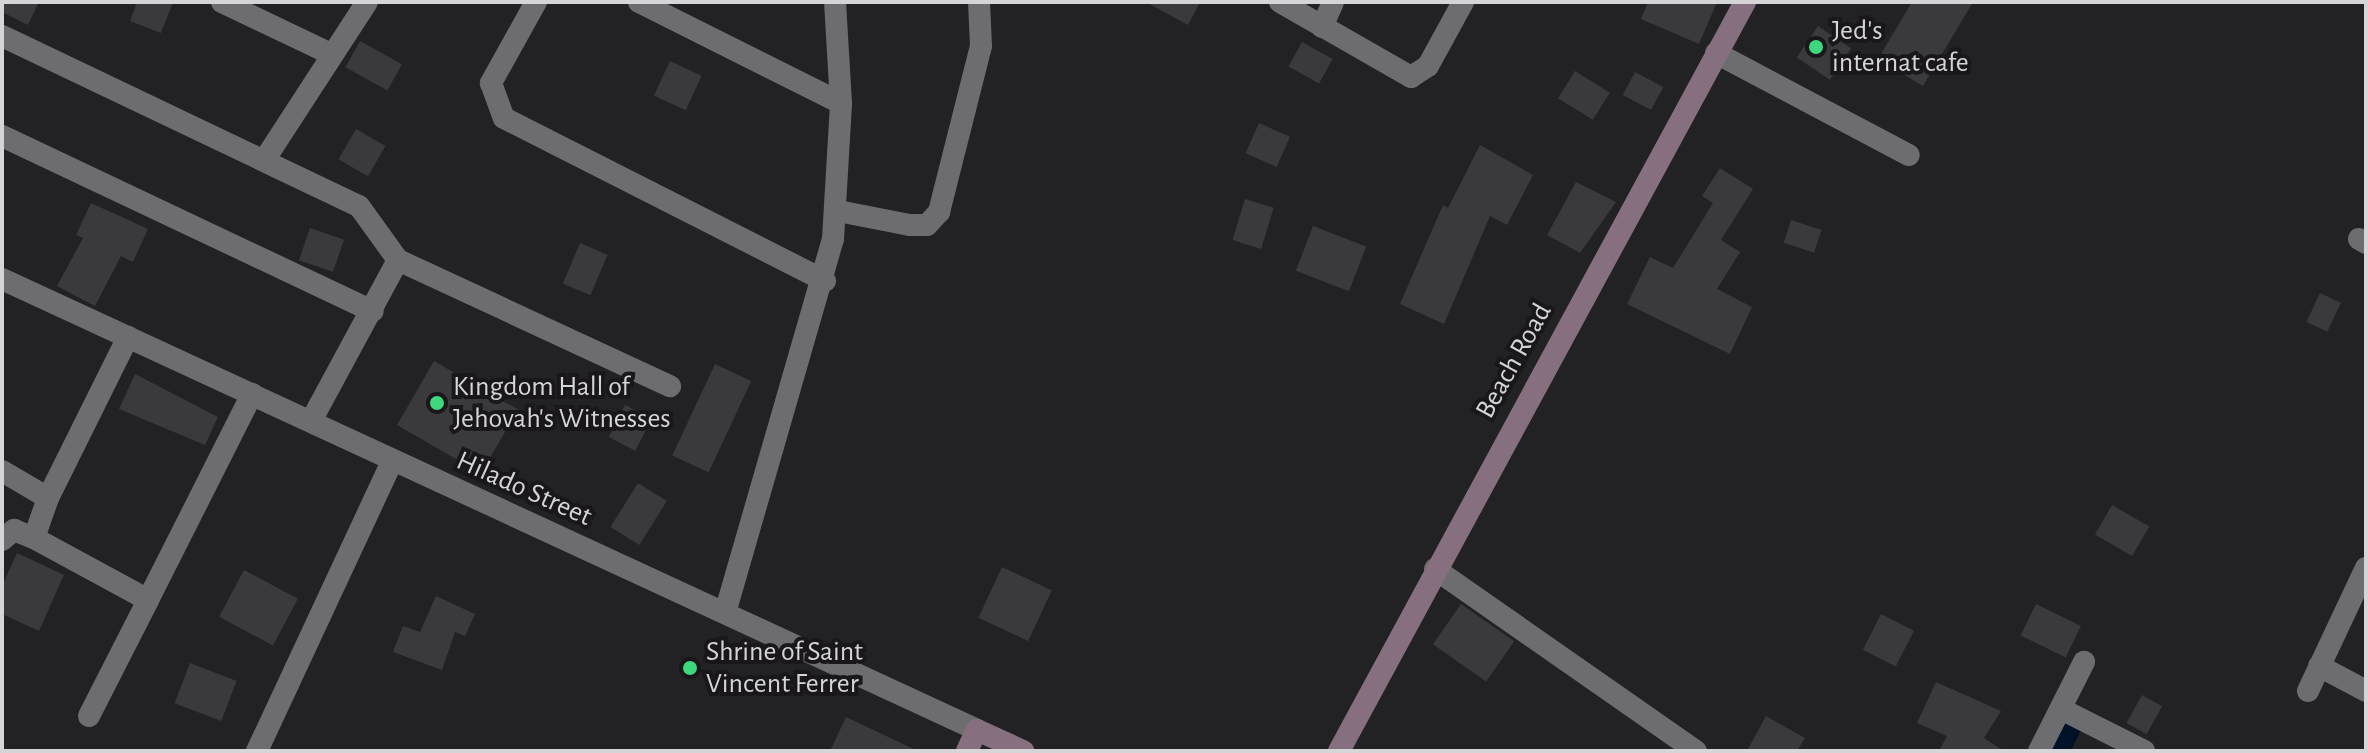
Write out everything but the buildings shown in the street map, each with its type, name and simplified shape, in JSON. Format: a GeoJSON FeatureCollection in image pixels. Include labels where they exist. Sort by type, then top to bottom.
{"type":"FeatureCollection","features":[{"type":"Feature","properties":{"kind":"main road","name":"Beach Road"},"geometry":{"type":"LineString","coordinates":[[1339,751],[1745,2]]}},
{"type":"Feature","properties":{"kind":"main road"},"geometry":{"type":"LineString","coordinates":[[967,751],[977,730]]}},
{"type":"Feature","properties":{"kind":"main road","name":"Hilado Street"},"geometry":{"type":"LineString","coordinates":[[977,730],[1023,751]]}},
{"type":"Feature","properties":{"kind":"street"},"geometry":{"type":"LineString","coordinates":[[222,2],[331,54]]}},
{"type":"Feature","properties":{"kind":"street"},"geometry":{"type":"LineString","coordinates":[[265,159],[367,2]]}},
{"type":"Feature","properties":{"kind":"street"},"geometry":{"type":"LineString","coordinates":[[536,2],[491,83],[504,118],[825,281]]}},
{"type":"Feature","properties":{"kind":"street"},"geometry":{"type":"LineString","coordinates":[[639,2],[841,103]]}},
{"type":"Feature","properties":{"kind":"street"},"geometry":{"type":"LineString","coordinates":[[725,613],[825,281],[838,211],[841,103],[835,2]]}},
{"type":"Feature","properties":{"kind":"street"},"geometry":{"type":"LineString","coordinates":[[838,211],[910,225],[927,225],[939,212],[981,46],[979,2]]}},
{"type":"Feature","properties":{"kind":"street"},"geometry":{"type":"LineString","coordinates":[[1280,2],[1419,77],[1463,2]]}},
{"type":"Feature","properties":{"kind":"street"},"geometry":{"type":"LineString","coordinates":[[1322,27],[1333,2]]}},
{"type":"Feature","properties":{"kind":"street"},"geometry":{"type":"LineString","coordinates":[[2,36],[359,206],[398,260],[670,386]]}},
{"type":"Feature","properties":{"kind":"street"},"geometry":{"type":"LineString","coordinates":[[1716,53],[1909,155]]}},
{"type":"Feature","properties":{"kind":"street"},"geometry":{"type":"LineString","coordinates":[[2,136],[373,311]]}},
{"type":"Feature","properties":{"kind":"street"},"geometry":{"type":"LineString","coordinates":[[311,421],[398,260]]}},
{"type":"Feature","properties":{"kind":"street","name":"Hilado Street"},"geometry":{"type":"LineString","coordinates":[[2,279],[977,730]]}},
{"type":"Feature","properties":{"kind":"street"},"geometry":{"type":"LineString","coordinates":[[34,538],[48,498],[128,337]]}},
{"type":"Feature","properties":{"kind":"street"},"geometry":{"type":"LineString","coordinates":[[89,716],[252,394]]}},
{"type":"Feature","properties":{"kind":"street"},"geometry":{"type":"LineString","coordinates":[[257,751],[392,462]]}},
{"type":"Feature","properties":{"kind":"street"},"geometry":{"type":"LineString","coordinates":[[2,471],[48,498]]}},
{"type":"Feature","properties":{"kind":"street"},"geometry":{"type":"LineString","coordinates":[[2,540],[14,530],[34,538],[148,600]]}},
{"type":"Feature","properties":{"kind":"street"},"geometry":{"type":"LineString","coordinates":[[2308,691],[2366,568]]}},
{"type":"Feature","properties":{"kind":"street"},"geometry":{"type":"LineString","coordinates":[[1435,569],[1696,751]]}},
{"type":"Feature","properties":{"kind":"street"},"geometry":{"type":"LineString","coordinates":[[2039,751],[2084,662]]}},
{"type":"Feature","properties":{"kind":"street"},"geometry":{"type":"LineString","coordinates":[[2319,666],[2366,691]]}},
{"type":"Feature","properties":{"kind":"street"},"geometry":{"type":"LineString","coordinates":[[2061,709],[2144,751]]}},
{"type":"Feature","properties":{"kind":"waterway"},"geometry":{"type":"LineString","coordinates":[[2056,751],[2070,724]]}},
{"type":"Feature","properties":{"kind":"place","name":"Jed's internat cafe"},"geometry":{"type":"Point","coordinates":[1816,47]}},
{"type":"Feature","properties":{"kind":"place","name":"Kingdom Hall of Jehovah's Witnesses"},"geometry":{"type":"Point","coordinates":[437,403]}},
{"type":"Feature","properties":{"kind":"place","name":"Shrine of Saint Vincent Ferrer"},"geometry":{"type":"Point","coordinates":[690,668]}}]}
